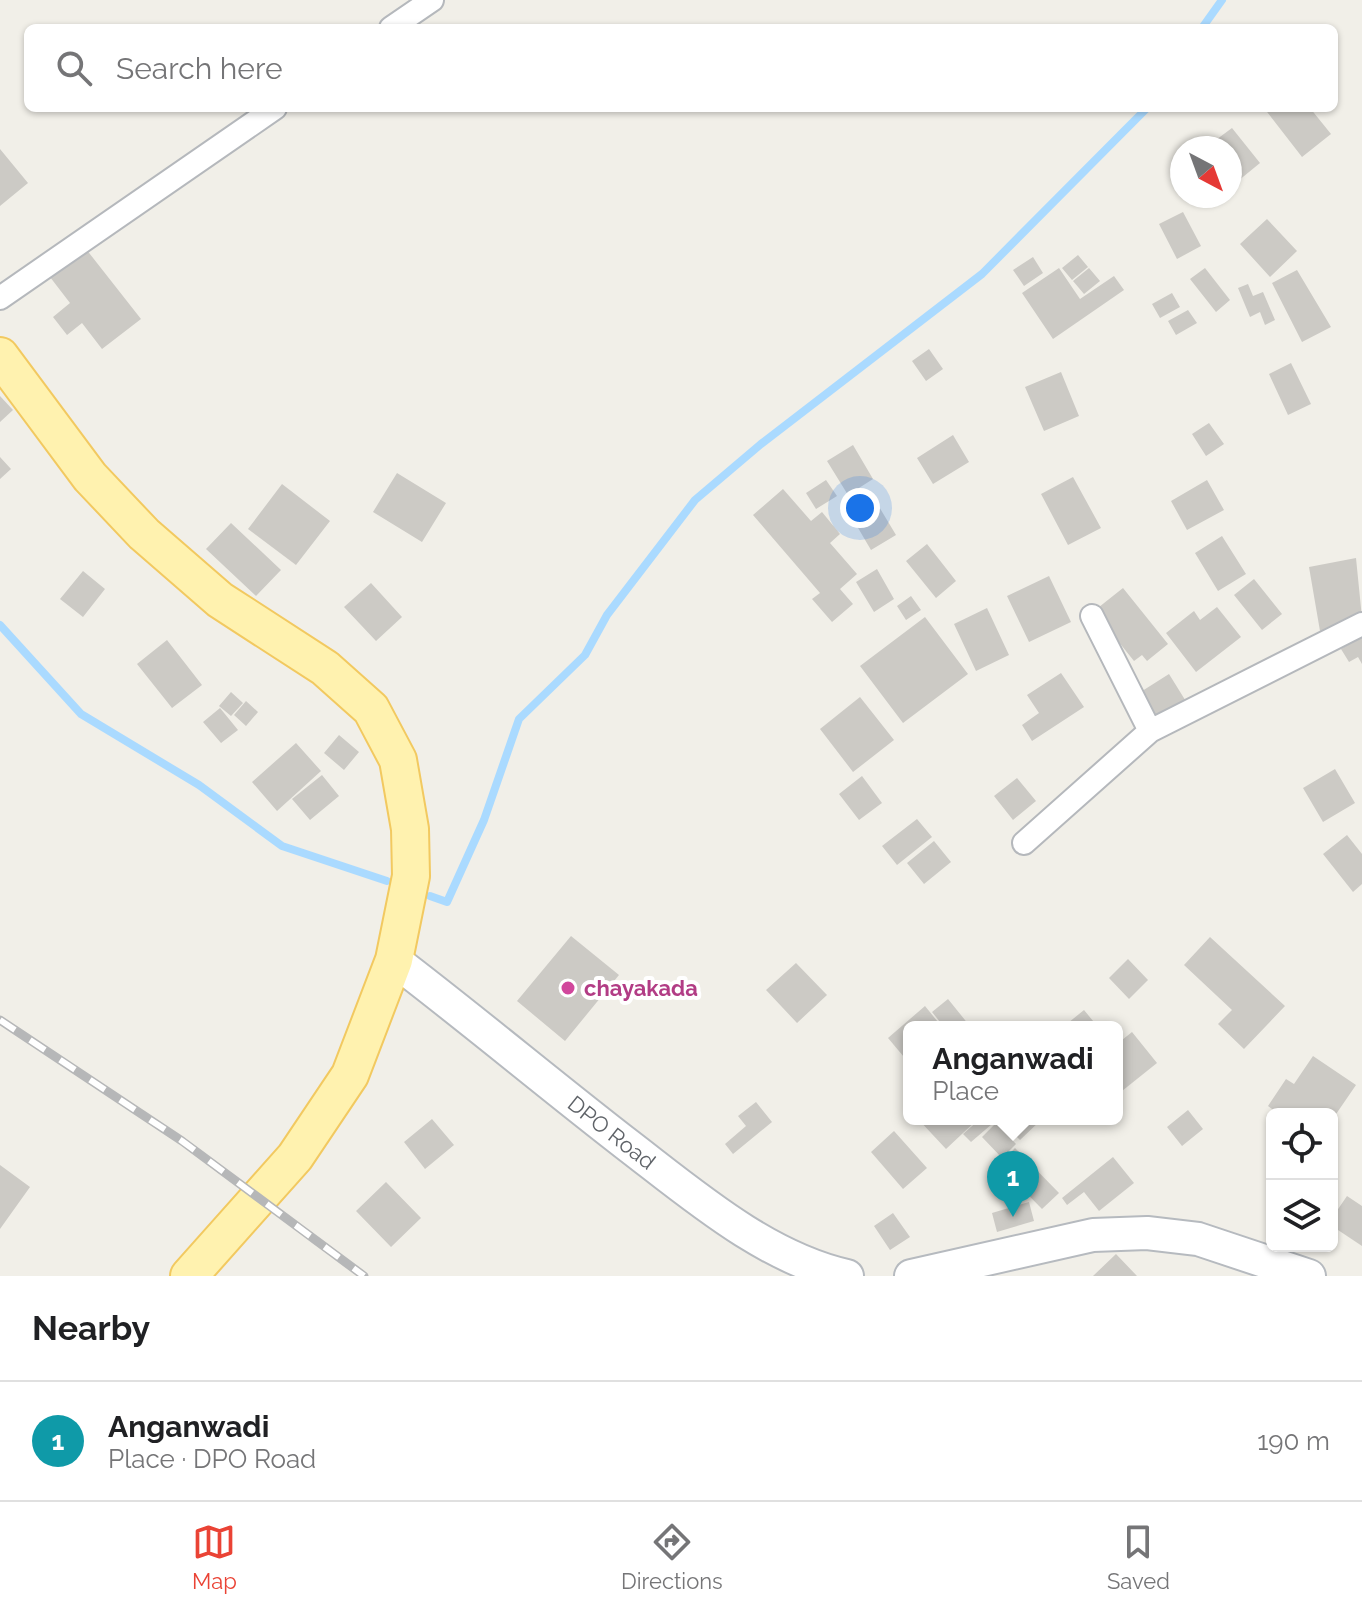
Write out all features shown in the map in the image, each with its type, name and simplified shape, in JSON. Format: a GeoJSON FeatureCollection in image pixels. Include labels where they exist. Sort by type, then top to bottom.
{"type":"FeatureCollection","features":[{"type":"Feature","properties":{"kind":"main road"},"geometry":{"type":"LineString","coordinates":[[0,356],[90,477],[144,534],[220,600],[325,668],[371,709],[398,760],[410,829],[411,876],[394,960],[350,1075],[295,1157],[189,1276]]}},
{"type":"Feature","properties":{"kind":"street"},"geometry":{"type":"LineString","coordinates":[[397,24],[432,0]]}},
{"type":"Feature","properties":{"kind":"street"},"geometry":{"type":"LineString","coordinates":[[0,298],[269,112]]}},
{"type":"Feature","properties":{"kind":"street"},"geometry":{"type":"LineString","coordinates":[[1092,616],[1150,731]]}},
{"type":"Feature","properties":{"kind":"street"},"geometry":{"type":"LineString","coordinates":[[1024,843],[1150,731],[1362,624]]}},
{"type":"Feature","properties":{"kind":"street","name":"DPO Road"},"geometry":{"type":"LineString","coordinates":[[394,960],[582,1110],[729,1220],[810,1268],[847,1276]]}},
{"type":"Feature","properties":{"kind":"street"},"geometry":{"type":"LineString","coordinates":[[911,1276],[1093,1235],[1147,1233],[1198,1239],[1309,1276]]}},
{"type":"Feature","properties":{"kind":"building"},"geometry":{"type":"Polygon","coordinates":[[[1267,112],[1313,112],[1331,134],[1302,157],[1267,112]]]}},
{"type":"Feature","properties":{"kind":"building"},"geometry":{"type":"Polygon","coordinates":[[[1232,128],[1238,136],[1221,136],[1232,128]]]}},
{"type":"Feature","properties":{"kind":"building"},"geometry":{"type":"Polygon","coordinates":[[[1242,140],[1260,163],[1242,178],[1242,140]]]}},
{"type":"Feature","properties":{"kind":"building"},"geometry":{"type":"Polygon","coordinates":[[[0,149],[28,183],[0,206],[0,149]]]}},
{"type":"Feature","properties":{"kind":"building"},"geometry":{"type":"Polygon","coordinates":[[[1183,212],[1201,246],[1177,259],[1159,224],[1183,212]]]}},
{"type":"Feature","properties":{"kind":"building"},"geometry":{"type":"Polygon","coordinates":[[[1267,219],[1297,251],[1270,277],[1240,244],[1267,219]]]}},
{"type":"Feature","properties":{"kind":"building"},"geometry":{"type":"Polygon","coordinates":[[[86,249],[141,319],[102,349],[82,323],[67,335],[53,317],[70,303],[50,277],[86,249]]]}},
{"type":"Feature","properties":{"kind":"building"},"geometry":{"type":"Polygon","coordinates":[[[1078,255],[1088,267],[1072,280],[1062,268],[1078,255]]]}},
{"type":"Feature","properties":{"kind":"building"},"geometry":{"type":"Polygon","coordinates":[[[1033,257],[1043,273],[1024,286],[1013,270],[1033,257]]]}},
{"type":"Feature","properties":{"kind":"building"},"geometry":{"type":"Polygon","coordinates":[[[1059,268],[1080,299],[1114,276],[1124,290],[1053,339],[1022,293],[1059,268]]]}},
{"type":"Feature","properties":{"kind":"building"},"geometry":{"type":"Polygon","coordinates":[[[1089,268],[1100,281],[1084,294],[1073,281],[1089,268]]]}},
{"type":"Feature","properties":{"kind":"building"},"geometry":{"type":"Polygon","coordinates":[[[1205,268],[1230,300],[1216,312],[1190,279],[1205,268]]]}},
{"type":"Feature","properties":{"kind":"building"},"geometry":{"type":"Polygon","coordinates":[[[1297,270],[1331,327],[1302,342],[1272,283],[1297,270]]]}},
{"type":"Feature","properties":{"kind":"building"},"geometry":{"type":"Polygon","coordinates":[[[1248,284],[1253,296],[1263,292],[1275,320],[1265,325],[1260,312],[1250,317],[1238,288],[1248,284]]]}},
{"type":"Feature","properties":{"kind":"building"},"geometry":{"type":"Polygon","coordinates":[[[1172,293],[1180,307],[1160,318],[1152,304],[1172,293]]]}},
{"type":"Feature","properties":{"kind":"building"},"geometry":{"type":"Polygon","coordinates":[[[1188,310],[1197,323],[1176,335],[1168,321],[1188,310]]]}},
{"type":"Feature","properties":{"kind":"building"},"geometry":{"type":"Polygon","coordinates":[[[929,349],[943,369],[926,381],[912,361],[929,349]]]}},
{"type":"Feature","properties":{"kind":"building"},"geometry":{"type":"Polygon","coordinates":[[[1291,363],[1311,404],[1288,415],[1269,374],[1291,363]]]}},
{"type":"Feature","properties":{"kind":"building"},"geometry":{"type":"Polygon","coordinates":[[[1061,372],[1079,416],[1044,431],[1025,387],[1061,372]]]}},
{"type":"Feature","properties":{"kind":"building"},"geometry":{"type":"Polygon","coordinates":[[[0,396],[13,410],[0,422],[0,396]]]}},
{"type":"Feature","properties":{"kind":"building"},"geometry":{"type":"Polygon","coordinates":[[[1209,423],[1224,444],[1206,456],[1192,434],[1209,423]]]}},
{"type":"Feature","properties":{"kind":"building"},"geometry":{"type":"Polygon","coordinates":[[[953,435],[969,462],[933,484],[917,458],[953,435]]]}},
{"type":"Feature","properties":{"kind":"building"},"geometry":{"type":"Polygon","coordinates":[[[853,445],[873,479],[848,495],[827,461],[853,445]]]}},
{"type":"Feature","properties":{"kind":"building"},"geometry":{"type":"Polygon","coordinates":[[[0,457],[11,469],[0,479],[0,457]]]}},
{"type":"Feature","properties":{"kind":"building"},"geometry":{"type":"Polygon","coordinates":[[[397,473],[446,503],[422,542],[373,512],[397,473]]]}},
{"type":"Feature","properties":{"kind":"building"},"geometry":{"type":"Polygon","coordinates":[[[1073,477],[1101,528],[1068,545],[1041,494],[1073,477]]]}},
{"type":"Feature","properties":{"kind":"building"},"geometry":{"type":"Polygon","coordinates":[[[826,480],[837,496],[816,509],[806,493],[826,480]]]}},
{"type":"Feature","properties":{"kind":"building"},"geometry":{"type":"Polygon","coordinates":[[[1207,480],[1224,510],[1187,530],[1171,501],[1207,480]]]}},
{"type":"Feature","properties":{"kind":"building"},"geometry":{"type":"Polygon","coordinates":[[[282,484],[330,521],[296,565],[248,529],[282,484]]]}},
{"type":"Feature","properties":{"kind":"building"},"geometry":{"type":"Polygon","coordinates":[[[783,489],[811,521],[822,512],[840,534],[830,543],[857,574],[840,589],[853,604],[832,622],[812,599],[820,593],[753,515],[783,489]]]}},
{"type":"Feature","properties":{"kind":"building"},"geometry":{"type":"Polygon","coordinates":[[[869,490],[896,535],[871,550],[844,504],[869,490]]]}},
{"type":"Feature","properties":{"kind":"building"},"geometry":{"type":"Polygon","coordinates":[[[231,523],[281,570],[256,596],[206,549],[231,523]]]}},
{"type":"Feature","properties":{"kind":"building"},"geometry":{"type":"Polygon","coordinates":[[[1222,536],[1246,574],[1218,591],[1195,553],[1222,536]]]}},
{"type":"Feature","properties":{"kind":"building"},"geometry":{"type":"Polygon","coordinates":[[[927,544],[956,581],[936,598],[906,561],[927,544]]]}},
{"type":"Feature","properties":{"kind":"building"},"geometry":{"type":"Polygon","coordinates":[[[1356,558],[1362,618],[1320,631],[1309,567],[1356,558]]]}},
{"type":"Feature","properties":{"kind":"building"},"geometry":{"type":"Polygon","coordinates":[[[877,569],[894,599],[874,612],[856,582],[877,569]]]}},
{"type":"Feature","properties":{"kind":"building"},"geometry":{"type":"Polygon","coordinates":[[[83,571],[105,589],[83,617],[60,599],[83,571]]]}},
{"type":"Feature","properties":{"kind":"building"},"geometry":{"type":"Polygon","coordinates":[[[1049,576],[1071,622],[1029,642],[1007,596],[1049,576]]]}},
{"type":"Feature","properties":{"kind":"building"},"geometry":{"type":"Polygon","coordinates":[[[1254,579],[1282,614],[1262,630],[1234,595],[1254,579]]]}},
{"type":"Feature","properties":{"kind":"building"},"geometry":{"type":"Polygon","coordinates":[[[371,583],[402,617],[376,641],[344,607],[371,583]]]}},
{"type":"Feature","properties":{"kind":"building"},"geometry":{"type":"Polygon","coordinates":[[[1123,588],[1168,644],[1147,661],[1142,655],[1134,661],[1094,611],[1123,588]]]}},
{"type":"Feature","properties":{"kind":"building"},"geometry":{"type":"Polygon","coordinates":[[[911,596],[921,610],[906,620],[897,606],[911,596]]]}},
{"type":"Feature","properties":{"kind":"building"},"geometry":{"type":"Polygon","coordinates":[[[1217,607],[1241,637],[1196,672],[1166,633],[1194,611],[1200,620],[1217,607]]]}},
{"type":"Feature","properties":{"kind":"building"},"geometry":{"type":"Polygon","coordinates":[[[987,608],[1009,655],[976,671],[954,624],[987,608]]]}},
{"type":"Feature","properties":{"kind":"building"},"geometry":{"type":"Polygon","coordinates":[[[925,617],[968,674],[903,723],[860,666],[925,617]]]}},
{"type":"Feature","properties":{"kind":"building"},"geometry":{"type":"Polygon","coordinates":[[[1362,636],[1362,664],[1358,657],[1349,662],[1341,649],[1362,636]]]}},
{"type":"Feature","properties":{"kind":"building"},"geometry":{"type":"Polygon","coordinates":[[[167,640],[202,685],[172,708],[137,664],[167,640]]]}},
{"type":"Feature","properties":{"kind":"building"},"geometry":{"type":"Polygon","coordinates":[[[1061,673],[1084,707],[1032,741],[1022,725],[1039,713],[1027,695],[1061,673]]]}},
{"type":"Feature","properties":{"kind":"building"},"geometry":{"type":"Polygon","coordinates":[[[1169,674],[1187,703],[1157,722],[1139,693],[1169,674]]]}},
{"type":"Feature","properties":{"kind":"building"},"geometry":{"type":"Polygon","coordinates":[[[231,692],[243,703],[231,716],[219,706],[231,692]]]}},
{"type":"Feature","properties":{"kind":"building"},"geometry":{"type":"Polygon","coordinates":[[[860,697],[894,740],[853,772],[820,729],[860,697]]]}},
{"type":"Feature","properties":{"kind":"building"},"geometry":{"type":"Polygon","coordinates":[[[246,701],[258,712],[246,726],[234,715],[246,701]]]}},
{"type":"Feature","properties":{"kind":"building"},"geometry":{"type":"Polygon","coordinates":[[[220,708],[238,730],[221,743],[203,722],[220,708]]]}},
{"type":"Feature","properties":{"kind":"building"},"geometry":{"type":"Polygon","coordinates":[[[339,735],[359,752],[344,770],[324,753],[339,735]]]}},
{"type":"Feature","properties":{"kind":"building"},"geometry":{"type":"Polygon","coordinates":[[[296,743],[321,771],[277,811],[252,782],[296,743]]]}},
{"type":"Feature","properties":{"kind":"building"},"geometry":{"type":"Polygon","coordinates":[[[1335,769],[1355,803],[1323,822],[1303,788],[1335,769]]]}},
{"type":"Feature","properties":{"kind":"building"},"geometry":{"type":"Polygon","coordinates":[[[322,775],[339,796],[310,820],[292,799],[322,775]]]}},
{"type":"Feature","properties":{"kind":"building"},"geometry":{"type":"Polygon","coordinates":[[[862,776],[882,803],[859,820],[839,794],[862,776]]]}},
{"type":"Feature","properties":{"kind":"building"},"geometry":{"type":"Polygon","coordinates":[[[1017,778],[1036,801],[1013,820],[994,796],[1017,778]]]}},
{"type":"Feature","properties":{"kind":"building"},"geometry":{"type":"Polygon","coordinates":[[[917,819],[932,837],[897,865],[882,846],[917,819]]]}},
{"type":"Feature","properties":{"kind":"building"},"geometry":{"type":"Polygon","coordinates":[[[1347,835],[1362,854],[1362,884],[1353,892],[1323,854],[1347,835]]]}},
{"type":"Feature","properties":{"kind":"building"},"geometry":{"type":"Polygon","coordinates":[[[934,841],[951,862],[924,884],[907,863],[934,841]]]}},
{"type":"Feature","properties":{"kind":"building","name":"chayakada"},"geometry":{"type":"Polygon","coordinates":[[[571,936],[619,975],[565,1041],[517,1001],[571,936]]]}},
{"type":"Feature","properties":{"kind":"building"},"geometry":{"type":"Polygon","coordinates":[[[1210,937],[1285,1006],[1244,1049],[1218,1024],[1232,1010],[1184,965],[1210,937]]]}},
{"type":"Feature","properties":{"kind":"building"},"geometry":{"type":"Polygon","coordinates":[[[1128,959],[1148,980],[1129,999],[1109,978],[1128,959]]]}},
{"type":"Feature","properties":{"kind":"building"},"geometry":{"type":"Polygon","coordinates":[[[796,963],[827,995],[797,1023],[766,990],[796,963]]]}},
{"type":"Feature","properties":{"kind":"building"},"geometry":{"type":"Polygon","coordinates":[[[948,999],[966,1021],[939,1021],[932,1012],[948,999]]]}},
{"type":"Feature","properties":{"kind":"building"},"geometry":{"type":"Polygon","coordinates":[[[925,1006],[937,1021],[908,1021],[925,1006]]]}},
{"type":"Feature","properties":{"kind":"building"},"geometry":{"type":"Polygon","coordinates":[[[1084,1010],[1093,1021],[1070,1021],[1084,1010]]]}},
{"type":"Feature","properties":{"kind":"building"},"geometry":{"type":"Polygon","coordinates":[[[903,1025],[903,1056],[888,1038],[903,1025]]]}},
{"type":"Feature","properties":{"kind":"building"},"geometry":{"type":"Polygon","coordinates":[[[1132,1032],[1157,1063],[1123,1090],[1123,1039],[1132,1032]]]}},
{"type":"Feature","properties":{"kind":"building"},"geometry":{"type":"Polygon","coordinates":[[[1313,1056],[1356,1085],[1338,1111],[1338,1108],[1268,1106],[1286,1079],[1294,1084],[1313,1056]]]}},
{"type":"Feature","properties":{"kind":"building"},"geometry":{"type":"Polygon","coordinates":[[[756,1102],[772,1122],[733,1154],[725,1144],[746,1126],[738,1116],[756,1102]]]}},
{"type":"Feature","properties":{"kind":"building"},"geometry":{"type":"Polygon","coordinates":[[[1188,1110],[1203,1129],[1182,1146],[1167,1127],[1188,1110]]]}},
{"type":"Feature","properties":{"kind":"building"},"geometry":{"type":"Polygon","coordinates":[[[432,1119],[454,1145],[425,1169],[404,1142],[432,1119]]]}},
{"type":"Feature","properties":{"kind":"building"},"geometry":{"type":"Polygon","coordinates":[[[924,1125],[972,1125],[946,1149],[924,1125]]]}},
{"type":"Feature","properties":{"kind":"building"},"geometry":{"type":"Polygon","coordinates":[[[973,1125],[991,1125],[971,1142],[963,1134],[973,1125]]]}},
{"type":"Feature","properties":{"kind":"building"},"geometry":{"type":"Polygon","coordinates":[[[998,1125],[1016,1144],[1002,1158],[982,1137],[998,1125]]]}},
{"type":"Feature","properties":{"kind":"building"},"geometry":{"type":"Polygon","coordinates":[[[1005,1125],[1036,1125],[1020,1140],[1005,1125]]]}},
{"type":"Feature","properties":{"kind":"building"},"geometry":{"type":"Polygon","coordinates":[[[894,1131],[927,1168],[903,1189],[871,1152],[894,1131]]]}},
{"type":"Feature","properties":{"kind":"building"},"geometry":{"type":"Polygon","coordinates":[[[1015,1148],[1059,1193],[1042,1209],[999,1165],[1015,1148]]]}},
{"type":"Feature","properties":{"kind":"building"},"geometry":{"type":"Polygon","coordinates":[[[1113,1157],[1134,1183],[1099,1211],[1084,1192],[1067,1205],[1062,1198],[1113,1157]]]}},
{"type":"Feature","properties":{"kind":"building"},"geometry":{"type":"Polygon","coordinates":[[[0,1165],[30,1187],[0,1229],[0,1165]]]}},
{"type":"Feature","properties":{"kind":"building"},"geometry":{"type":"Polygon","coordinates":[[[386,1182],[421,1218],[391,1247],[356,1211],[386,1182]]]}},
{"type":"Feature","properties":{"kind":"building"},"geometry":{"type":"Polygon","coordinates":[[[1347,1196],[1362,1206],[1362,1246],[1338,1230],[1338,1209],[1347,1196]]]}},
{"type":"Feature","properties":{"kind":"building"},"geometry":{"type":"Polygon","coordinates":[[[1029,1202],[1034,1221],[997,1232],[992,1213],[1029,1202]]]}},
{"type":"Feature","properties":{"kind":"building"},"geometry":{"type":"Polygon","coordinates":[[[893,1213],[910,1237],[890,1250],[874,1226],[893,1213]]]}},
{"type":"Feature","properties":{"kind":"building"},"geometry":{"type":"Polygon","coordinates":[[[1116,1254],[1137,1276],[1093,1276],[1116,1254]]]}},
{"type":"Feature","properties":{"kind":"waterway"},"geometry":{"type":"LineString","coordinates":[[1205,24],[1222,0]]}},
{"type":"Feature","properties":{"kind":"waterway"},"geometry":{"type":"LineString","coordinates":[[430,896],[447,902],[484,820],[519,719],[585,655],[607,615],[695,500],[761,444],[982,274],[1143,112]]}},
{"type":"Feature","properties":{"kind":"waterway"},"geometry":{"type":"LineString","coordinates":[[0,625],[81,714],[199,785],[282,846],[387,881]]}},
{"type":"Feature","properties":{"kind":"railway"},"geometry":{"type":"LineString","coordinates":[[0,1020],[182,1141],[364,1276]]}},
{"type":"Feature","properties":{"kind":"place","name":"chayakada"},"geometry":{"type":"Point","coordinates":[568,988]}},
{"type":"Feature","properties":{"kind":"place","name":"Anganwadi"},"geometry":{"type":"Point","coordinates":[1013,1217]}}]}
